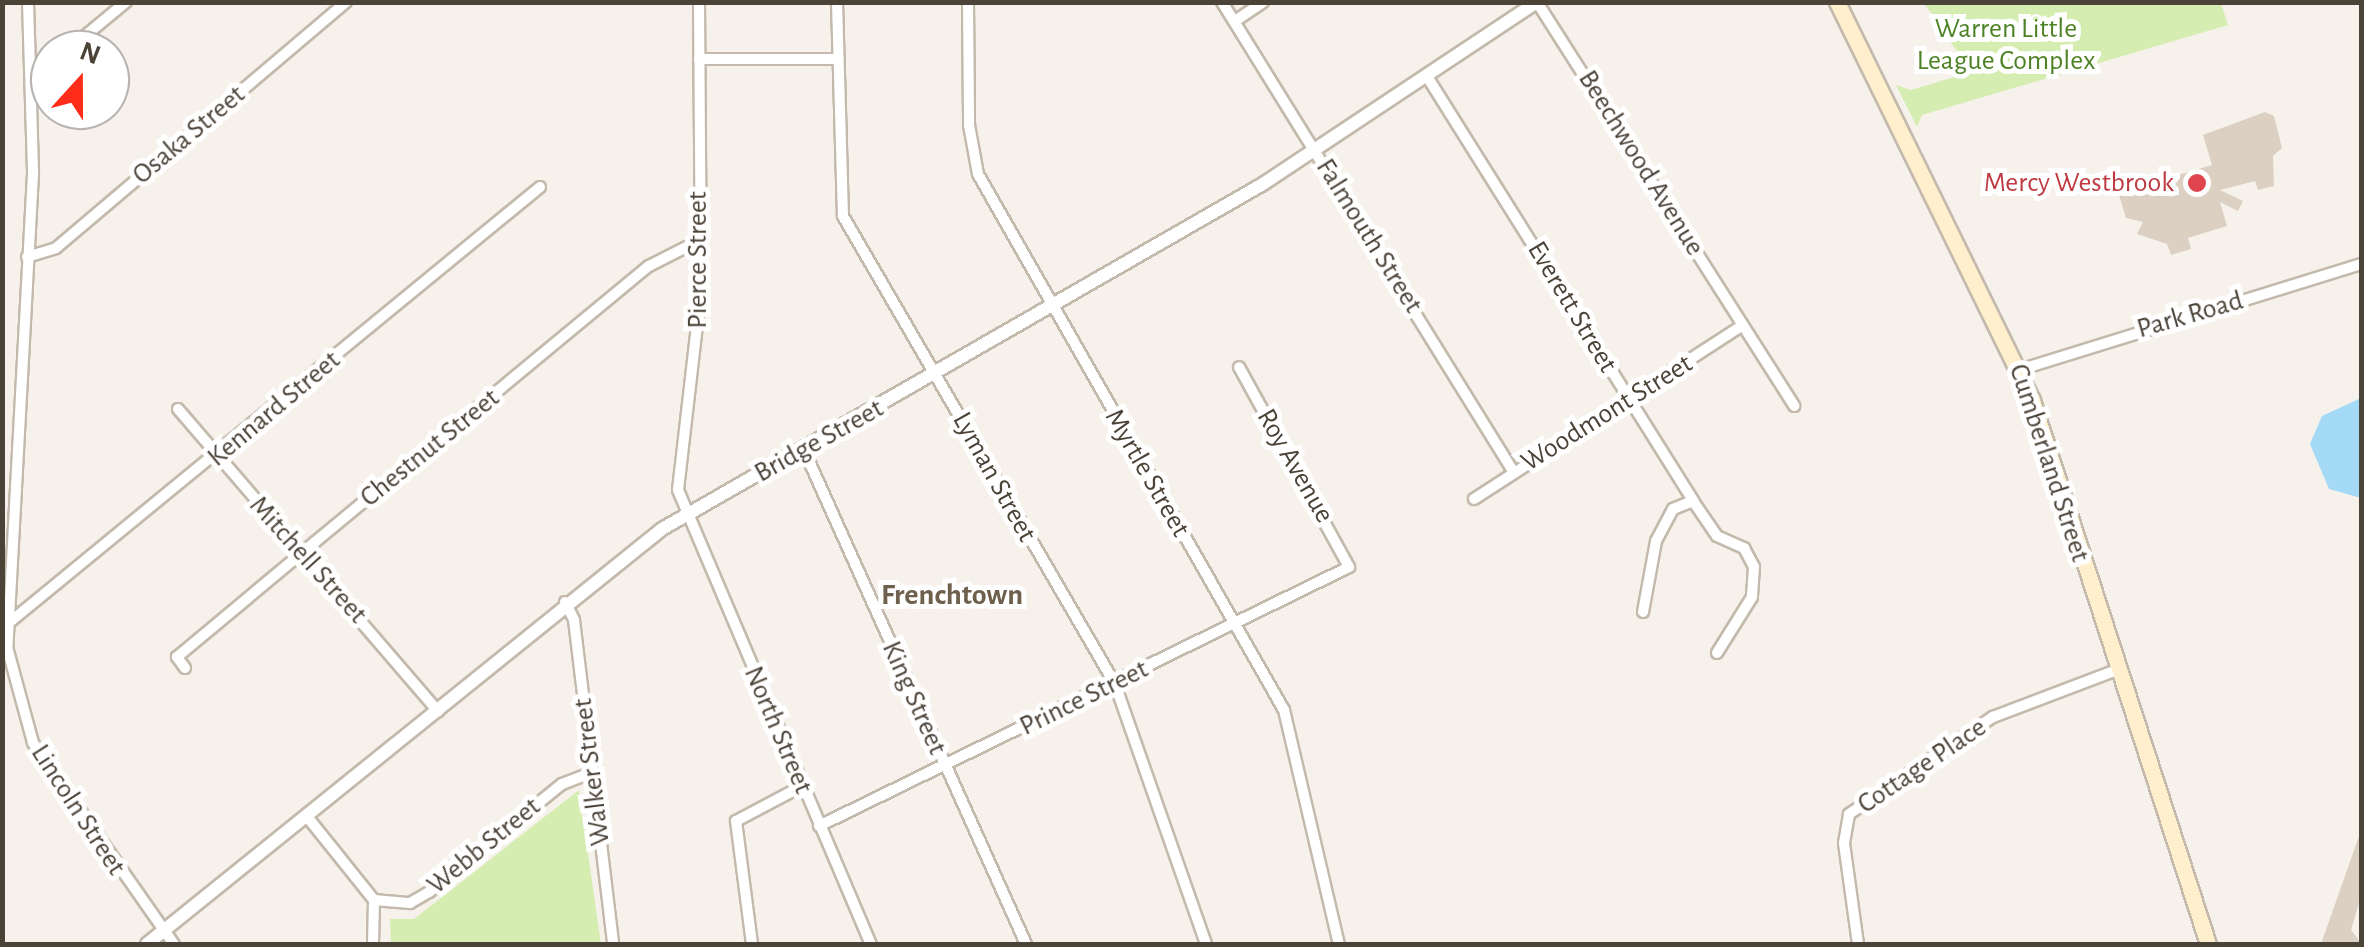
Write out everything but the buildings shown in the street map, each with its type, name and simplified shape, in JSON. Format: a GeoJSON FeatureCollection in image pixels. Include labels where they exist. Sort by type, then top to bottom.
{"type":"FeatureCollection","features":[{"type":"Feature","properties":{"kind":"main road","name":"Cumberland Street"},"geometry":{"type":"LineString","coordinates":[[1837,2],[2019,370],[2208,944]]}},
{"type":"Feature","properties":{"kind":"street","name":"Lincoln Street"},"geometry":{"type":"LineString","coordinates":[[28,2],[30,54]]}},
{"type":"Feature","properties":{"kind":"street"},"geometry":{"type":"LineString","coordinates":[[92,30],[126,2]]}},
{"type":"Feature","properties":{"kind":"street","name":"Osaka Street"},"geometry":{"type":"LineString","coordinates":[[27,258],[56,248],[346,2]]}},
{"type":"Feature","properties":{"kind":"street","name":"Pierce Street"},"geometry":{"type":"LineString","coordinates":[[684,516],[679,477],[698,345],[699,2]]}},
{"type":"Feature","properties":{"kind":"street","name":"Lyman Street"},"geometry":{"type":"LineString","coordinates":[[836,2],[843,216],[1115,684],[1206,944]]}},
{"type":"Feature","properties":{"kind":"street","name":"Myrtle Street"},"geometry":{"type":"LineString","coordinates":[[968,2],[974,162],[1052,308],[1238,624],[1293,733],[1339,944]]}},
{"type":"Feature","properties":{"kind":"street","name":"Falmouth Street"},"geometry":{"type":"LineString","coordinates":[[1222,2],[1514,471]]}},
{"type":"Feature","properties":{"kind":"street"},"geometry":{"type":"LineString","coordinates":[[1235,21],[1263,2]]}},
{"type":"Feature","properties":{"kind":"street","name":"Bridge Street"},"geometry":{"type":"LineString","coordinates":[[147,944],[310,818],[565,602],[684,516],[1052,308],[1316,151],[1537,2]]}},
{"type":"Feature","properties":{"kind":"street","name":"Beechwood Avenue"},"geometry":{"type":"LineString","coordinates":[[1537,2],[1740,328],[1794,406]]}},
{"type":"Feature","properties":{"kind":"street"},"geometry":{"type":"LineString","coordinates":[[699,59],[835,58]]}},
{"type":"Feature","properties":{"kind":"street","name":"Everett Street"},"geometry":{"type":"LineString","coordinates":[[1428,78],[1692,501],[1717,536],[1744,548],[1754,568],[1752,597],[1718,653]]}},
{"type":"Feature","properties":{"kind":"street","name":"Lincoln Street"},"geometry":{"type":"LineString","coordinates":[[30,124],[27,258],[4,626],[26,731],[162,934],[174,944]]}},
{"type":"Feature","properties":{"kind":"street","name":"Kennard Street"},"geometry":{"type":"LineString","coordinates":[[4,626],[217,456],[540,187]]}},
{"type":"Feature","properties":{"kind":"street","name":"Chestnut Street"},"geometry":{"type":"LineString","coordinates":[[185,668],[177,657],[649,266],[700,240]]}},
{"type":"Feature","properties":{"kind":"street","name":"Park Road"},"geometry":{"type":"LineString","coordinates":[[2019,370],[2362,264]]}},
{"type":"Feature","properties":{"kind":"street","name":"Woodmont Street"},"geometry":{"type":"LineString","coordinates":[[1474,500],[1740,328]]}},
{"type":"Feature","properties":{"kind":"street","name":"Roy Avenue"},"geometry":{"type":"LineString","coordinates":[[1238,366],[1349,567]]}},
{"type":"Feature","properties":{"kind":"street","name":"Mitchell Street"},"geometry":{"type":"LineString","coordinates":[[178,409],[301,556],[438,710]]}},
{"type":"Feature","properties":{"kind":"street","name":"King Street"},"geometry":{"type":"LineString","coordinates":[[804,450],[1026,944]]}},
{"type":"Feature","properties":{"kind":"street"},"geometry":{"type":"LineString","coordinates":[[1643,612],[1656,541],[1673,509],[1692,501]]}},
{"type":"Feature","properties":{"kind":"street","name":"North Street"},"geometry":{"type":"LineString","coordinates":[[684,516],[871,944]]}},
{"type":"Feature","properties":{"kind":"street","name":"Prince Street"},"geometry":{"type":"LineString","coordinates":[[819,826],[1349,567]]}},
{"type":"Feature","properties":{"kind":"street","name":"Walker Street"},"geometry":{"type":"LineString","coordinates":[[565,602],[574,620],[613,944]]}},
{"type":"Feature","properties":{"kind":"street","name":"Cottage Place"},"geometry":{"type":"LineString","coordinates":[[1858,944],[1844,843],[1860,803],[2004,712],[2117,670]]}},
{"type":"Feature","properties":{"kind":"street","name":"Webb Street"},"geometry":{"type":"LineString","coordinates":[[374,900],[419,898],[562,784],[591,773]]}},
{"type":"Feature","properties":{"kind":"street"},"geometry":{"type":"LineString","coordinates":[[752,944],[736,821],[802,786]]}},
{"type":"Feature","properties":{"kind":"street"},"geometry":{"type":"LineString","coordinates":[[310,818],[374,900],[373,944]]}},
{"type":"Feature","properties":{"kind":"green space","name":"Warren Little League Complex"},"geometry":{"type":"Polygon","coordinates":[[[1924,3],[2221,3],[2228,25],[1922,115],[1917,127],[1896,85],[1911,90],[1971,72],[1924,3]]]}},
{"type":"Feature","properties":{"kind":"green space"},"geometry":{"type":"Polygon","coordinates":[[[579,790],[601,944],[391,944],[390,919],[414,919],[579,790]]]}},
{"type":"Feature","properties":{"kind":"water"},"geometry":{"type":"Polygon","coordinates":[[[2361,398],[2361,498],[2329,489],[2310,444],[2322,416],[2361,398]]]}},
{"type":"Feature","properties":{"kind":"place","name":"Mercy Westbrook"},"geometry":{"type":"Point","coordinates":[2197,183]}},
{"type":"Feature","properties":{"kind":"district","name":"Frenchtown"},"geometry":{"type":"Point","coordinates":[952,595]}}]}
